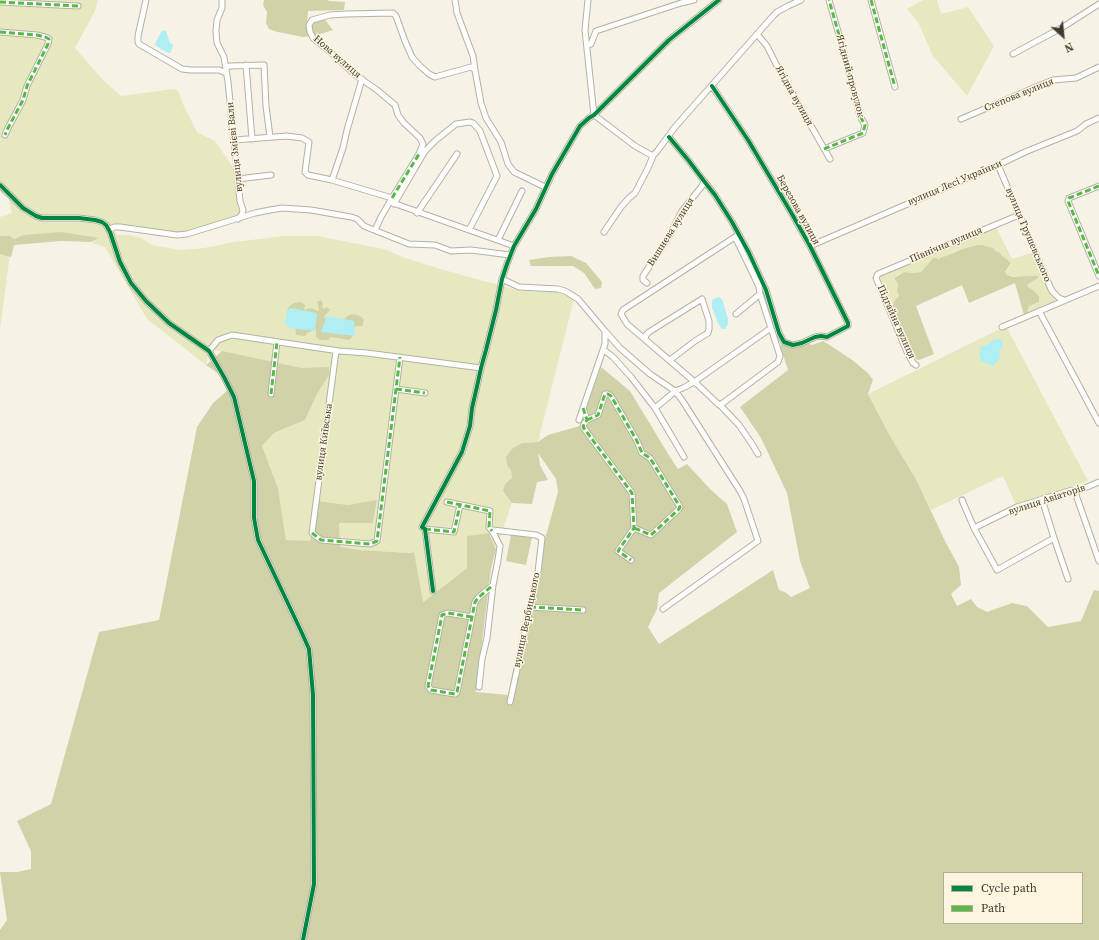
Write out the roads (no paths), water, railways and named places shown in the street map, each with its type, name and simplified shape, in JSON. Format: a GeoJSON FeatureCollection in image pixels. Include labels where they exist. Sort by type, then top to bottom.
{"type":"FeatureCollection","features":[{"type":"Feature","properties":{"kind":"street"},"geometry":{"type":"LineString","coordinates":[[146,0],[138,36],[139,44],[182,69],[219,70],[226,74]]}},
{"type":"Feature","properties":{"kind":"street","name":"вулиця Змієві Вали"},"geometry":{"type":"LineString","coordinates":[[222,0],[222,8],[217,20],[216,32],[217,43],[224,58],[228,82],[240,201],[243,210],[242,214],[238,218]]}},
{"type":"Feature","properties":{"kind":"street"},"geometry":{"type":"LineString","coordinates":[[455,0],[457,13],[472,56],[481,103],[486,118],[500,142],[508,164],[514,172],[546,187]]}},
{"type":"Feature","properties":{"kind":"street"},"geometry":{"type":"LineString","coordinates":[[588,0],[585,30],[594,100],[594,115]]}},
{"type":"Feature","properties":{"kind":"street"},"geometry":{"type":"LineString","coordinates":[[587,45],[590,44],[596,31],[694,0]]}},
{"type":"Feature","properties":{"kind":"street"},"geometry":{"type":"LineString","coordinates":[[433,591],[425,529],[422,527],[462,452],[470,426],[472,408],[502,279],[514,246],[536,209],[552,174],[580,126],[594,115],[669,40],[718,0]]}},
{"type":"Feature","properties":{"kind":"street"},"geometry":{"type":"LineString","coordinates":[[604,232],[621,208],[635,193],[648,168],[652,156],[669,137],[675,127],[777,12],[801,0]]}},
{"type":"Feature","properties":{"kind":"street","name":"Ягідний провулок"},"geometry":{"type":"LineString","coordinates":[[824,149],[863,133],[865,125],[860,116],[829,0]]}},
{"type":"Feature","properties":{"kind":"street"},"geometry":{"type":"LineString","coordinates":[[871,0],[894,87]]}},
{"type":"Feature","properties":{"kind":"street"},"geometry":{"type":"LineString","coordinates":[[0,2],[78,6]]}},
{"type":"Feature","properties":{"kind":"street"},"geometry":{"type":"LineString","coordinates":[[1013,54],[1063,27],[1099,4]]}},
{"type":"Feature","properties":{"kind":"street","name":"Нова вулиця"},"geometry":{"type":"LineString","coordinates":[[392,201],[419,154],[423,144],[420,138],[398,115],[395,105],[383,94],[354,74],[313,38],[309,25],[312,20],[330,15],[393,13],[396,16],[412,57],[429,74],[435,77],[471,67],[475,70]]}},
{"type":"Feature","properties":{"kind":"street"},"geometry":{"type":"LineString","coordinates":[[0,32],[37,35],[49,39],[48,44],[27,86],[23,100],[8,128],[6,135]]}},
{"type":"Feature","properties":{"kind":"street","name":"Ягідна вулиця"},"geometry":{"type":"LineString","coordinates":[[757,34],[767,46],[830,159]]}},
{"type":"Feature","properties":{"kind":"street"},"geometry":{"type":"LineString","coordinates":[[246,65],[252,139]]}},
{"type":"Feature","properties":{"kind":"street"},"geometry":{"type":"LineString","coordinates":[[226,67],[264,65],[266,106],[270,137]]}},
{"type":"Feature","properties":{"kind":"street","name":"Степова вулиця"},"geometry":{"type":"LineString","coordinates":[[961,119],[1053,80],[1076,78],[1099,68]]}},
{"type":"Feature","properties":{"kind":"street"},"geometry":{"type":"LineString","coordinates":[[332,180],[343,148],[362,79]]}},
{"type":"Feature","properties":{"kind":"street","name":"Березова вулиця"},"geometry":{"type":"LineString","coordinates":[[712,86],[748,140],[810,246],[848,323],[848,326],[827,336],[815,337],[802,343],[793,345],[784,342],[779,333],[766,290],[749,253],[737,236]]}},
{"type":"Feature","properties":{"kind":"street"},"geometry":{"type":"LineString","coordinates":[[594,115],[652,156]]}},
{"type":"Feature","properties":{"kind":"street","name":"вулиця Лесі Українки"},"geometry":{"type":"LineString","coordinates":[[810,246],[1025,152],[1077,131],[1086,124],[1099,118]]}},
{"type":"Feature","properties":{"kind":"street"},"geometry":{"type":"LineString","coordinates":[[375,230],[381,217],[425,151],[456,124],[470,122],[474,123],[480,131],[497,176],[469,230]]}},
{"type":"Feature","properties":{"kind":"street"},"geometry":{"type":"LineString","coordinates":[[234,140],[287,136],[302,138],[309,142],[305,172],[308,175],[345,184],[392,201],[417,213],[514,246]]}},
{"type":"Feature","properties":{"kind":"street"},"geometry":{"type":"LineString","coordinates":[[669,137],[690,161],[715,195],[737,236],[759,288],[780,353],[778,362],[720,405]]}},
{"type":"Feature","properties":{"kind":"street"},"geometry":{"type":"LineString","coordinates":[[417,213],[457,154]]}},
{"type":"Feature","properties":{"kind":"street","name":"вулиця Грушевського"},"geometry":{"type":"LineString","coordinates":[[998,165],[1051,289],[1059,298],[1064,300]]}},
{"type":"Feature","properties":{"kind":"street"},"geometry":{"type":"LineString","coordinates":[[238,179],[271,175]]}},
{"type":"Feature","properties":{"kind":"street","name":"Вишнева вулиця"},"geometry":{"type":"LineString","coordinates":[[647,283],[643,280],[643,276],[667,240],[682,211],[702,186],[704,181]]}},
{"type":"Feature","properties":{"kind":"street"},"geometry":{"type":"LineString","coordinates":[[0,185],[23,208],[36,216],[42,218],[79,218],[102,222],[109,230],[123,269],[131,282],[146,301],[169,323],[209,352],[224,377],[234,398],[254,481],[254,518],[258,540],[309,649],[313,695],[314,884],[303,940]]}},
{"type":"Feature","properties":{"kind":"street"},"geometry":{"type":"LineString","coordinates":[[1099,186],[1069,198],[1068,201],[1099,276]]}},
{"type":"Feature","properties":{"kind":"street"},"geometry":{"type":"LineString","coordinates":[[498,240],[522,192]]}},
{"type":"Feature","properties":{"kind":"street"},"geometry":{"type":"LineString","coordinates":[[109,230],[114,227],[120,227],[177,235],[188,234],[230,222],[238,218],[282,208],[311,210],[351,217],[357,219],[364,226],[409,244],[435,246],[451,251],[471,250],[510,256]]}},
{"type":"Feature","properties":{"kind":"street","name":"Північна вулиця"},"geometry":{"type":"LineString","coordinates":[[876,278],[878,274],[893,267],[1019,215]]}},
{"type":"Feature","properties":{"kind":"street"},"geometry":{"type":"LineString","coordinates":[[737,236],[623,310],[621,314],[627,324],[720,405],[739,425],[758,454]]}},
{"type":"Feature","properties":{"kind":"street","name":"Підгайна вулиця"},"geometry":{"type":"LineString","coordinates":[[876,278],[907,352],[913,363],[916,365]]}},
{"type":"Feature","properties":{"kind":"street"},"geometry":{"type":"LineString","coordinates":[[502,279],[518,287],[558,289],[565,291],[578,299],[620,348],[650,374],[675,390],[744,499],[758,541],[663,609]]}},
{"type":"Feature","properties":{"kind":"street"},"geometry":{"type":"LineString","coordinates":[[1002,327],[1099,286]]}},
{"type":"Feature","properties":{"kind":"street"},"geometry":{"type":"LineString","coordinates":[[736,314],[760,294]]}},
{"type":"Feature","properties":{"kind":"street"},"geometry":{"type":"LineString","coordinates":[[645,339],[649,332],[702,299],[709,321],[708,333],[670,360]]}},
{"type":"Feature","properties":{"kind":"street"},"geometry":{"type":"LineString","coordinates":[[1039,311],[1099,423]]}},
{"type":"Feature","properties":{"kind":"street"},"geometry":{"type":"LineString","coordinates":[[655,408],[675,390],[683,388],[694,382],[771,328]]}},
{"type":"Feature","properties":{"kind":"street"},"geometry":{"type":"LineString","coordinates":[[579,420],[604,350],[605,332]]}},
{"type":"Feature","properties":{"kind":"street"},"geometry":{"type":"LineString","coordinates":[[209,352],[218,340],[232,335],[336,351],[367,353],[481,368]]}},
{"type":"Feature","properties":{"kind":"street"},"geometry":{"type":"LineString","coordinates":[[271,394],[277,342]]}},
{"type":"Feature","properties":{"kind":"street"},"geometry":{"type":"LineString","coordinates":[[604,350],[631,377],[655,408],[684,457]]}},
{"type":"Feature","properties":{"kind":"street","name":"вулиця Київська"},"geometry":{"type":"LineString","coordinates":[[336,351],[312,532],[321,540],[370,544],[377,542],[396,389]]}},
{"type":"Feature","properties":{"kind":"street"},"geometry":{"type":"LineString","coordinates":[[400,357],[396,389],[424,393]]}},
{"type":"Feature","properties":{"kind":"street"},"geometry":{"type":"LineString","coordinates":[[631,560],[618,550],[634,528],[632,493],[583,427],[587,420],[598,415],[605,394],[611,396],[637,441],[642,453],[650,458],[680,507],[680,509],[651,535],[634,528]]}},
{"type":"Feature","properties":{"kind":"street"},"geometry":{"type":"LineString","coordinates":[[583,408],[587,420]]}},
{"type":"Feature","properties":{"kind":"street","name":"вулиця Авіаторів"},"geometry":{"type":"LineString","coordinates":[[974,528],[1017,507],[1072,490],[1075,492],[1099,482]]}},
{"type":"Feature","properties":{"kind":"street"},"geometry":{"type":"LineString","coordinates":[[1075,492],[1099,561]]}},
{"type":"Feature","properties":{"kind":"street"},"geometry":{"type":"LineString","coordinates":[[1042,499],[1068,579]]}},
{"type":"Feature","properties":{"kind":"street"},"geometry":{"type":"LineString","coordinates":[[962,500],[974,528],[997,570],[1054,538]]}},
{"type":"Feature","properties":{"kind":"street"},"geometry":{"type":"LineString","coordinates":[[447,502],[490,511],[489,527],[500,546],[479,687]]}},
{"type":"Feature","properties":{"kind":"street"},"geometry":{"type":"LineString","coordinates":[[425,529],[454,532],[460,505]]}},
{"type":"Feature","properties":{"kind":"street","name":"вулиця Вербицького"},"geometry":{"type":"LineString","coordinates":[[492,531],[536,535],[542,538],[538,572],[510,702]]}},
{"type":"Feature","properties":{"kind":"street"},"geometry":{"type":"LineString","coordinates":[[472,617],[448,613],[442,615],[428,686],[431,690],[454,694],[457,692],[472,617],[475,602],[493,585]]}},
{"type":"Feature","properties":{"kind":"street"},"geometry":{"type":"LineString","coordinates":[[530,607],[583,610]]}},
{"type":"Feature","properties":{"kind":"water"},"geometry":{"type":"Polygon","coordinates":[[[165,30],[170,43],[173,45],[170,53],[155,45],[161,32],[165,30]]]}},
{"type":"Feature","properties":{"kind":"water"},"geometry":{"type":"Polygon","coordinates":[[[719,297],[722,299],[728,319],[728,324],[725,329],[722,329],[719,325],[712,308],[713,299],[719,297]]]}},
{"type":"Feature","properties":{"kind":"water"},"geometry":{"type":"Polygon","coordinates":[[[291,308],[317,313],[315,331],[289,328],[285,323],[287,311],[291,308]]]}},
{"type":"Feature","properties":{"kind":"water"},"geometry":{"type":"Polygon","coordinates":[[[327,316],[354,321],[355,336],[321,332],[327,316]]]}},
{"type":"Feature","properties":{"kind":"water"},"geometry":{"type":"Polygon","coordinates":[[[995,339],[1000,339],[1003,342],[1003,346],[999,350],[1000,358],[993,366],[981,361],[979,354],[981,346],[985,346],[995,339]]]}}]}
